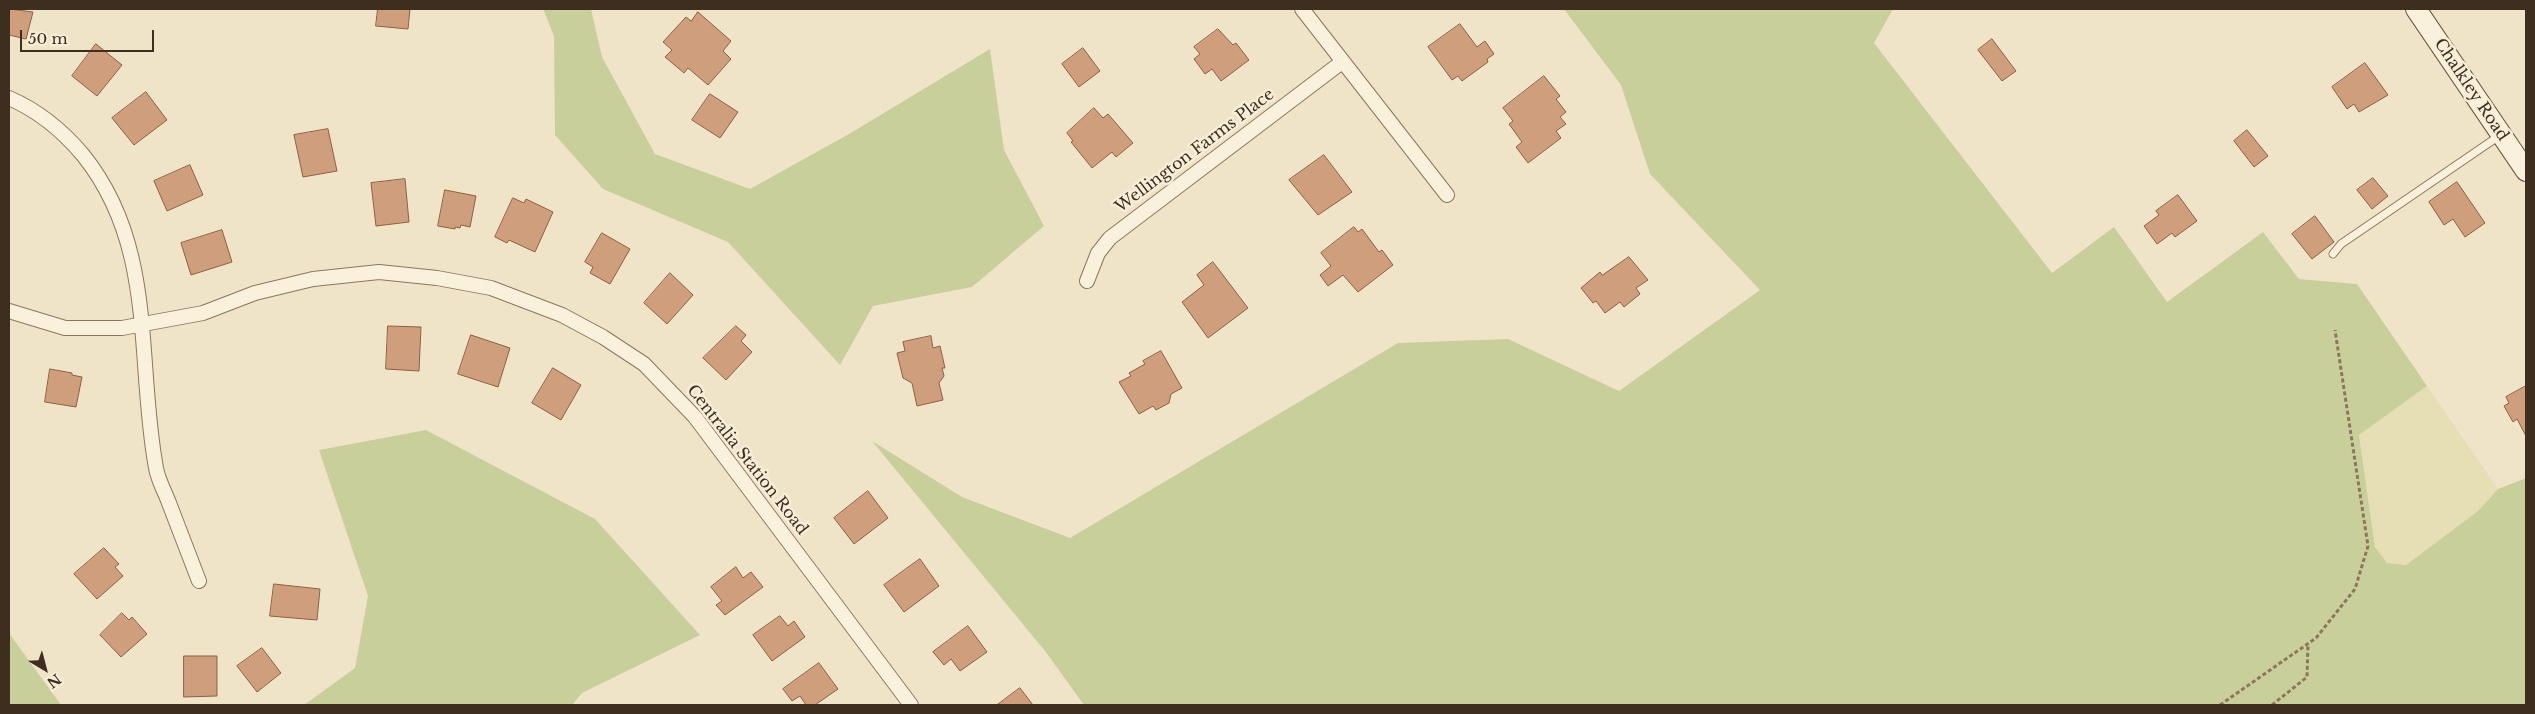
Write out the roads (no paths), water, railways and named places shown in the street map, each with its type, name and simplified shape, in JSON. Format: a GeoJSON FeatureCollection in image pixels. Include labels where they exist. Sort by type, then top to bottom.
{"type":"FeatureCollection","features":[{"type":"Feature","properties":{"kind":"street"},"geometry":{"type":"LineString","coordinates":[[1302,9],[1447,195]]}},
{"type":"Feature","properties":{"kind":"street","name":"Chalkley Road"},"geometry":{"type":"LineString","coordinates":[[2416,9],[2526,171]]}},
{"type":"Feature","properties":{"kind":"street","name":"Wellington Farms Place"},"geometry":{"type":"LineString","coordinates":[[1087,281],[1098,252],[1110,238],[1342,62]]}},
{"type":"Feature","properties":{"kind":"street"},"geometry":{"type":"LineString","coordinates":[[9,98],[48,119],[68,137],[106,187],[120,215],[130,246],[141,326],[156,469],[199,581]]}},
{"type":"Feature","properties":{"kind":"street","name":"Centralia Station Road"},"geometry":{"type":"LineString","coordinates":[[9,311],[64,328],[122,328],[141,326],[203,313],[255,293],[314,279],[379,272],[437,278],[491,288],[562,315],[603,337],[644,364],[695,417],[911,705]]}},
{"type":"Feature","properties":{"kind":"lane"},"geometry":{"type":"LineString","coordinates":[[2333,254],[2341,244],[2501,134]]}}]}
